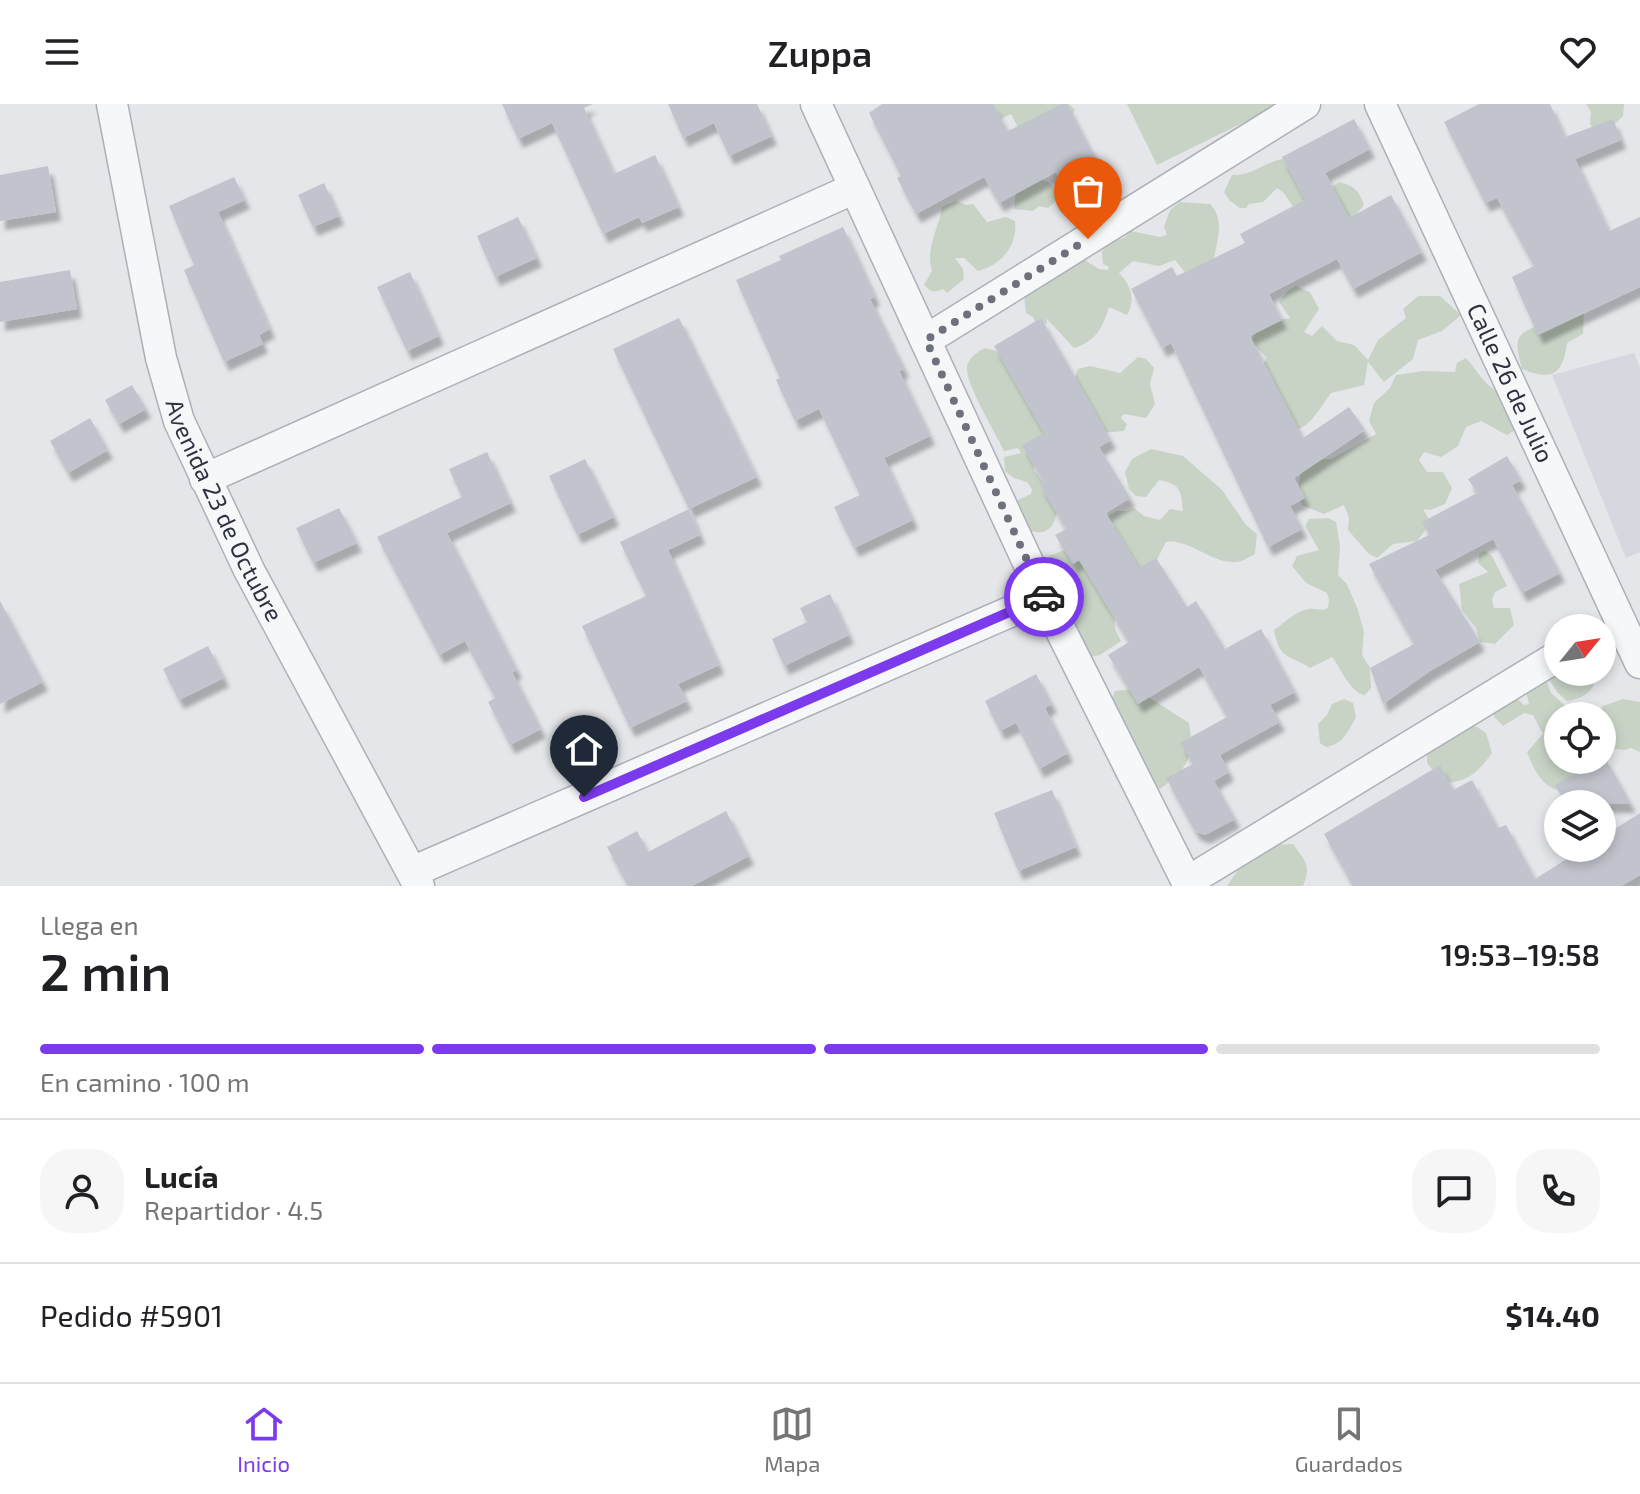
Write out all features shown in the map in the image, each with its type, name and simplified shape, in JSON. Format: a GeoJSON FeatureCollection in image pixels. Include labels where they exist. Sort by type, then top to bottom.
{"type":"FeatureCollection","features":[{"type":"Feature","properties":{"kind":"street","name":"Avenida 23 de Octubre"},"geometry":{"type":"LineString","coordinates":[[112,104],[161,358],[179,421],[249,570],[416,879]]}},
{"type":"Feature","properties":{"kind":"street"},"geometry":{"type":"LineString","coordinates":[[816,104],[1044,597],[1188,884],[1544,665]]}},
{"type":"Feature","properties":{"kind":"street"},"geometry":{"type":"LineString","coordinates":[[926,340],[1305,104]]}},
{"type":"Feature","properties":{"kind":"street","name":"Calle 26 de Julio"},"geometry":{"type":"LineString","coordinates":[[1380,104],[1640,663]]}},
{"type":"Feature","properties":{"kind":"street"},"geometry":{"type":"LineString","coordinates":[[205,479],[853,189]]}},
{"type":"Feature","properties":{"kind":"street"},"geometry":{"type":"LineString","coordinates":[[416,879],[1044,597]]}},
{"type":"Feature","properties":{"kind":"shaded area"},"geometry":{"type":"Polygon","coordinates":[[[973,104],[1069,104],[1075,110],[1063,128],[1023,137],[1011,114],[997,121],[973,104]]]}},
{"type":"Feature","properties":{"kind":"shaded area"},"geometry":{"type":"Polygon","coordinates":[[[1127,104],[1281,104],[1157,165],[1127,104]]]}},
{"type":"Feature","properties":{"kind":"shaded area"},"geometry":{"type":"Polygon","coordinates":[[[1586,104],[1624,104],[1623,116],[1608,131],[1595,129],[1590,125],[1591,112],[1586,104]]]}},
{"type":"Feature","properties":{"kind":"shaded area"},"geometry":{"type":"Polygon","coordinates":[[[1288,158],[1315,210],[1301,219],[1284,193],[1277,188],[1263,202],[1249,204],[1246,208],[1240,208],[1230,201],[1224,192],[1232,175],[1247,173],[1288,158]]]}},
{"type":"Feature","properties":{"kind":"shaded area"},"geometry":{"type":"Polygon","coordinates":[[[1038,178],[1056,190],[1056,201],[1048,208],[1039,206],[1033,211],[1014,209],[1017,180],[1038,178]]]}},
{"type":"Feature","properties":{"kind":"shaded area"},"geometry":{"type":"Polygon","coordinates":[[[1339,182],[1355,189],[1364,205],[1353,218],[1346,218],[1335,197],[1333,186],[1339,182]]]}},
{"type":"Feature","properties":{"kind":"shaded area"},"geometry":{"type":"Polygon","coordinates":[[[956,201],[973,204],[987,222],[1006,217],[1015,221],[1014,239],[1001,259],[978,271],[964,258],[955,258],[963,269],[964,279],[947,293],[943,289],[933,291],[924,285],[932,271],[930,254],[933,238],[942,207],[956,201]]]}},
{"type":"Feature","properties":{"kind":"shaded area"},"geometry":{"type":"Polygon","coordinates":[[[1180,202],[1210,204],[1215,211],[1219,233],[1213,266],[1188,276],[1175,260],[1159,266],[1133,261],[1119,273],[1131,293],[1127,315],[1109,307],[1097,333],[1088,342],[1074,348],[1047,319],[1047,324],[1037,325],[1033,317],[1026,313],[1023,287],[1067,249],[1099,269],[1108,270],[1109,267],[1103,264],[1102,252],[1108,242],[1124,238],[1131,231],[1160,237],[1167,235],[1164,227],[1170,210],[1180,202]]]}},
{"type":"Feature","properties":{"kind":"shaded area"},"geometry":{"type":"Polygon","coordinates":[[[1296,286],[1310,292],[1319,309],[1304,332],[1312,336],[1322,326],[1337,341],[1354,345],[1368,360],[1378,340],[1406,318],[1403,309],[1418,296],[1440,296],[1461,315],[1442,331],[1418,340],[1413,359],[1384,382],[1368,362],[1364,385],[1331,393],[1309,422],[1290,432],[1258,370],[1267,358],[1251,341],[1260,324],[1290,318],[1279,302],[1296,286]]]}},
{"type":"Feature","properties":{"kind":"shaded area"},"geometry":{"type":"Polygon","coordinates":[[[1584,311],[1583,334],[1567,343],[1559,368],[1548,374],[1522,369],[1518,345],[1523,334],[1529,329],[1584,311]]]}},
{"type":"Feature","properties":{"kind":"shaded area"},"geometry":{"type":"Polygon","coordinates":[[[985,348],[1004,353],[1052,424],[1037,450],[1034,470],[1059,504],[1051,527],[1042,532],[1028,530],[1014,502],[1031,494],[1032,489],[1027,482],[1005,471],[1004,457],[1021,453],[1018,448],[1004,451],[968,375],[970,360],[985,348]]]}},
{"type":"Feature","properties":{"kind":"shaded area"},"geometry":{"type":"Polygon","coordinates":[[[1634,353],[1640,368],[1640,552],[1626,558],[1552,375],[1634,353]]]}},
{"type":"Feature","properties":{"kind":"shaded area"},"geometry":{"type":"Polygon","coordinates":[[[1138,357],[1146,359],[1154,368],[1150,384],[1155,404],[1146,418],[1124,414],[1121,418],[1127,424],[1124,431],[1100,433],[1070,390],[1078,369],[1090,366],[1120,373],[1138,357]]]}},
{"type":"Feature","properties":{"kind":"shaded area"},"geometry":{"type":"Polygon","coordinates":[[[1466,358],[1494,390],[1508,394],[1523,425],[1507,435],[1481,421],[1466,427],[1458,446],[1441,457],[1424,452],[1419,460],[1427,472],[1443,472],[1452,488],[1445,504],[1430,510],[1423,509],[1431,523],[1417,541],[1393,544],[1377,558],[1369,554],[1348,530],[1349,518],[1344,505],[1324,514],[1302,505],[1297,493],[1302,468],[1311,460],[1332,459],[1376,434],[1369,421],[1374,403],[1390,388],[1396,375],[1424,371],[1455,372],[1457,363],[1466,358]]]}},
{"type":"Feature","properties":{"kind":"shaded area"},"geometry":{"type":"Polygon","coordinates":[[[1151,449],[1183,456],[1222,490],[1246,525],[1257,534],[1255,554],[1241,561],[1227,562],[1183,544],[1166,542],[1150,573],[1114,613],[1115,629],[1121,641],[1100,655],[1084,658],[1044,579],[1049,556],[1073,547],[1102,519],[1117,511],[1134,508],[1144,516],[1160,520],[1170,509],[1183,511],[1180,493],[1172,484],[1159,480],[1146,497],[1136,496],[1129,489],[1125,472],[1132,459],[1151,449]]]}},
{"type":"Feature","properties":{"kind":"shaded area"},"geometry":{"type":"Polygon","coordinates":[[[1328,518],[1336,522],[1340,546],[1338,575],[1347,584],[1364,632],[1362,655],[1370,668],[1371,688],[1365,695],[1350,685],[1332,657],[1310,668],[1282,652],[1276,640],[1274,630],[1291,617],[1309,609],[1328,608],[1327,593],[1306,583],[1292,566],[1297,556],[1319,550],[1305,526],[1309,519],[1328,518]]]}},
{"type":"Feature","properties":{"kind":"shaded area"},"geometry":{"type":"Polygon","coordinates":[[[1485,551],[1492,556],[1507,586],[1495,592],[1492,600],[1494,608],[1510,608],[1514,625],[1495,644],[1480,642],[1476,628],[1462,610],[1459,584],[1488,572],[1478,563],[1479,554],[1485,551]]]}},
{"type":"Feature","properties":{"kind":"shaded area"},"geometry":{"type":"Polygon","coordinates":[[[1544,680],[1544,686],[1548,686],[1561,702],[1544,702],[1544,774],[1580,774],[1564,790],[1545,783],[1527,752],[1543,734],[1533,715],[1524,713],[1503,726],[1495,718],[1491,706],[1509,691],[1524,705],[1529,704],[1526,692],[1544,680]]]}},
{"type":"Feature","properties":{"kind":"shaded area"},"geometry":{"type":"Polygon","coordinates":[[[1553,686],[1593,686],[1584,696],[1567,701],[1553,686]]]}},
{"type":"Feature","properties":{"kind":"shaded area"},"geometry":{"type":"Polygon","coordinates":[[[1136,689],[1189,723],[1191,745],[1183,768],[1160,789],[1147,786],[1126,792],[1114,775],[1109,707],[1115,691],[1136,689]]]}},
{"type":"Feature","properties":{"kind":"shaded area"},"geometry":{"type":"Polygon","coordinates":[[[1344,699],[1353,703],[1356,717],[1341,740],[1326,747],[1320,743],[1318,724],[1332,704],[1344,699]]]}},
{"type":"Feature","properties":{"kind":"shaded area"},"geometry":{"type":"Polygon","coordinates":[[[1623,699],[1640,702],[1640,752],[1631,748],[1616,749],[1614,702],[1623,699]]]}},
{"type":"Feature","properties":{"kind":"shaded area"},"geometry":{"type":"Polygon","coordinates":[[[1463,724],[1486,733],[1492,753],[1472,775],[1460,781],[1443,783],[1427,763],[1427,742],[1463,724]]]}},
{"type":"Feature","properties":{"kind":"shaded area"},"geometry":{"type":"Polygon","coordinates":[[[1293,844],[1307,868],[1303,886],[1227,886],[1246,858],[1269,845],[1293,844]]]}},
{"type":"Feature","properties":{"kind":"building"},"geometry":{"type":"Polygon","coordinates":[[[502,104],[593,104],[584,108],[614,174],[655,155],[679,207],[642,223],[639,217],[603,234],[552,123],[518,139],[502,104]]]}},
{"type":"Feature","properties":{"kind":"building"},"geometry":{"type":"Polygon","coordinates":[[[668,104],[757,104],[772,136],[729,156],[714,123],[683,138],[668,104]]]}},
{"type":"Feature","properties":{"kind":"building"},"geometry":{"type":"Polygon","coordinates":[[[882,104],[993,104],[1008,131],[1061,104],[1067,104],[1108,182],[1071,201],[1056,172],[999,203],[984,177],[916,214],[897,178],[901,176],[869,113],[882,104]]]}},
{"type":"Feature","properties":{"kind":"building"},"geometry":{"type":"Polygon","coordinates":[[[1479,104],[1550,104],[1565,137],[1613,119],[1621,140],[1575,159],[1609,231],[1640,217],[1640,287],[1538,335],[1512,277],[1534,266],[1497,198],[1485,203],[1444,122],[1479,104]]]}},
{"type":"Feature","properties":{"kind":"building"},"geometry":{"type":"Polygon","coordinates":[[[1354,119],[1370,149],[1325,173],[1349,218],[1391,195],[1422,252],[1353,289],[1337,259],[1269,294],[1282,320],[1250,336],[1303,438],[1349,407],[1365,430],[1294,478],[1305,498],[1290,506],[1302,529],[1268,547],[1171,343],[1162,348],[1131,289],[1172,267],[1177,276],[1245,243],[1240,234],[1305,200],[1282,157],[1354,119]]]}},
{"type":"Feature","properties":{"kind":"building"},"geometry":{"type":"Polygon","coordinates":[[[48,166],[56,212],[0,221],[0,175],[48,166]]]}},
{"type":"Feature","properties":{"kind":"building"},"geometry":{"type":"Polygon","coordinates":[[[234,177],[245,200],[218,212],[270,329],[259,335],[263,344],[224,362],[184,270],[194,265],[169,206],[234,177]]]}},
{"type":"Feature","properties":{"kind":"building"},"geometry":{"type":"Polygon","coordinates":[[[324,183],[339,216],[313,227],[298,195],[324,183]]]}},
{"type":"Feature","properties":{"kind":"building"},"geometry":{"type":"Polygon","coordinates":[[[518,217],[537,258],[495,277],[477,236],[518,217]]]}},
{"type":"Feature","properties":{"kind":"building"},"geometry":{"type":"Polygon","coordinates":[[[843,227],[875,297],[870,299],[904,369],[899,371],[930,436],[884,458],[913,520],[854,548],[834,507],[860,495],[819,409],[795,421],[776,380],[780,378],[736,280],[781,260],[779,256],[843,227]]]}},
{"type":"Feature","properties":{"kind":"building"},"geometry":{"type":"Polygon","coordinates":[[[70,270],[77,309],[0,322],[0,282],[70,270]]]}},
{"type":"Feature","properties":{"kind":"building"},"geometry":{"type":"Polygon","coordinates":[[[410,272],[439,336],[407,351],[377,287],[410,272]]]}},
{"type":"Feature","properties":{"kind":"building"},"geometry":{"type":"Polygon","coordinates":[[[679,318],[757,477],[689,509],[613,349],[679,318]]]}},
{"type":"Feature","properties":{"kind":"building"},"geometry":{"type":"Polygon","coordinates":[[[1041,318],[1111,440],[1099,447],[1130,498],[1106,513],[1139,568],[1156,558],[1187,607],[1196,601],[1225,649],[1261,629],[1295,692],[1270,705],[1280,722],[1220,755],[1229,772],[1214,781],[1235,819],[1205,835],[1195,831],[1166,778],[1193,764],[1180,743],[1227,717],[1199,667],[1138,704],[1108,655],[1129,642],[1079,560],[1073,564],[1055,535],[1066,529],[1040,485],[1044,483],[1022,445],[1044,433],[994,346],[1041,318]]]}},
{"type":"Feature","properties":{"kind":"building"},"geometry":{"type":"Polygon","coordinates":[[[132,385],[146,409],[119,424],[105,400],[132,385]]]}},
{"type":"Feature","properties":{"kind":"building"},"geometry":{"type":"Polygon","coordinates":[[[90,418],[108,450],[68,473],[50,441],[90,418]]]}},
{"type":"Feature","properties":{"kind":"building"},"geometry":{"type":"Polygon","coordinates":[[[487,452],[511,503],[447,533],[517,670],[512,672],[541,729],[510,745],[488,702],[495,698],[465,641],[439,655],[377,537],[462,497],[449,469],[487,452]]]}},
{"type":"Feature","properties":{"kind":"building"},"geometry":{"type":"Polygon","coordinates":[[[1507,456],[1521,480],[1512,485],[1560,573],[1522,593],[1493,539],[1435,570],[1480,642],[1430,671],[1383,704],[1370,668],[1414,644],[1369,564],[1429,535],[1422,522],[1477,493],[1468,479],[1507,456]]]}},
{"type":"Feature","properties":{"kind":"building"},"geometry":{"type":"Polygon","coordinates":[[[585,459],[614,517],[577,535],[549,476],[585,459]]]}},
{"type":"Feature","properties":{"kind":"building"},"geometry":{"type":"Polygon","coordinates":[[[339,508],[357,543],[313,563],[296,528],[339,508]]]}},
{"type":"Feature","properties":{"kind":"building"},"geometry":{"type":"Polygon","coordinates":[[[689,509],[700,535],[668,550],[719,665],[678,684],[687,701],[630,728],[582,626],[646,596],[620,542],[689,509]]]}},
{"type":"Feature","properties":{"kind":"building"},"geometry":{"type":"Polygon","coordinates":[[[830,594],[849,635],[784,666],[772,639],[807,622],[800,608],[830,594]]]}},
{"type":"Feature","properties":{"kind":"building"},"geometry":{"type":"Polygon","coordinates":[[[0,601],[43,682],[0,704],[0,601]]]}},
{"type":"Feature","properties":{"kind":"building"},"geometry":{"type":"Polygon","coordinates":[[[208,646],[224,678],[179,700],[163,669],[208,646]]]}},
{"type":"Feature","properties":{"kind":"building"},"geometry":{"type":"Polygon","coordinates":[[[1036,674],[1052,704],[1045,708],[1068,753],[1039,769],[1016,723],[1000,731],[985,701],[1036,674]]]}},
{"type":"Feature","properties":{"kind":"building"},"geometry":{"type":"Polygon","coordinates":[[[1440,765],[1453,790],[1472,780],[1498,828],[1506,825],[1535,879],[1562,862],[1616,862],[1616,828],[1640,813],[1640,875],[1621,886],[1353,886],[1324,834],[1440,765]]]}},
{"type":"Feature","properties":{"kind":"building"},"geometry":{"type":"Polygon","coordinates":[[[1573,774],[1614,774],[1631,804],[1616,804],[1616,790],[1558,790],[1555,785],[1573,774]]]}},
{"type":"Feature","properties":{"kind":"building"},"geometry":{"type":"Polygon","coordinates":[[[1052,790],[1076,847],[1018,871],[994,813],[1052,790]]]}},
{"type":"Feature","properties":{"kind":"building"},"geometry":{"type":"Polygon","coordinates":[[[726,811],[749,856],[692,886],[628,886],[607,847],[637,831],[648,852],[726,811]]]}},
{"type":"Feature","properties":{"kind":"way so far"},"geometry":{"type":"LineString","coordinates":[[1044,597],[926,340],[1088,239]]}},
{"type":"Feature","properties":{"kind":"route"},"geometry":{"type":"LineString","coordinates":[[584,797],[1044,597]]}}]}
